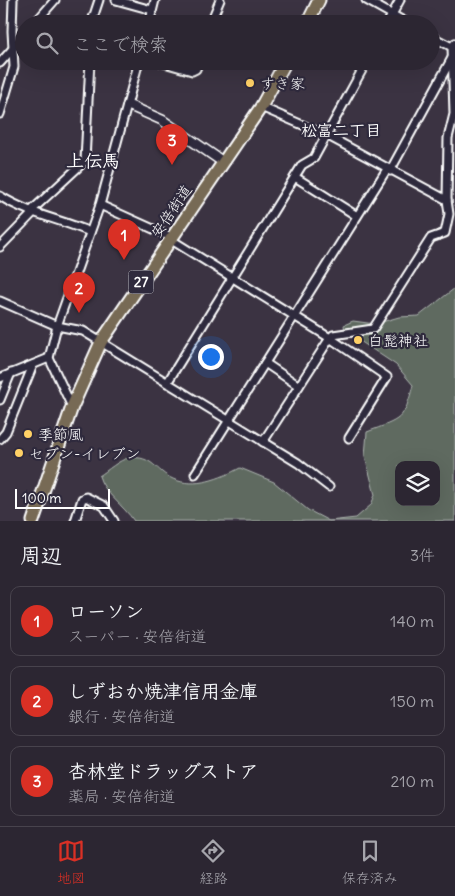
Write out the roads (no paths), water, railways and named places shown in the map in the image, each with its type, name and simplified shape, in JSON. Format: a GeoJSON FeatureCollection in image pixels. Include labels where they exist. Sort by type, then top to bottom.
{"type":"FeatureCollection","features":[{"type":"Feature","properties":{"kind":"main road"},"geometry":{"type":"LineString","coordinates":[[312,15],[319,0]]}},
{"type":"Feature","properties":{"kind":"main road","name":"安倍街道"},"geometry":{"type":"LineString","coordinates":[[33,521],[72,407],[101,342],[261,107],[281,70]]}},
{"type":"Feature","properties":{"kind":"street"},"geometry":{"type":"LineString","coordinates":[[0,114],[14,67],[12,48],[13,0]]}},
{"type":"Feature","properties":{"kind":"street"},"geometry":{"type":"LineString","coordinates":[[94,15],[99,0]]}},
{"type":"Feature","properties":{"kind":"street"},"geometry":{"type":"LineString","coordinates":[[116,0],[152,10]]}},
{"type":"Feature","properties":{"kind":"street"},"geometry":{"type":"LineString","coordinates":[[151,15],[155,0]]}},
{"type":"Feature","properties":{"kind":"street"},"geometry":{"type":"LineString","coordinates":[[214,15],[220,0]]}},
{"type":"Feature","properties":{"kind":"street"},"geometry":{"type":"LineString","coordinates":[[366,0],[392,15],[400,0]]}},
{"type":"Feature","properties":{"kind":"street"},"geometry":{"type":"LineString","coordinates":[[41,15],[53,1]]}},
{"type":"Feature","properties":{"kind":"street"},"geometry":{"type":"LineString","coordinates":[[263,442],[330,338],[341,334],[374,329],[431,238],[445,233],[449,214],[447,200],[448,138],[454,114],[454,45],[440,40]]}},
{"type":"Feature","properties":{"kind":"street"},"geometry":{"type":"LineString","coordinates":[[0,63],[15,45]]}},
{"type":"Feature","properties":{"kind":"street"},"geometry":{"type":"LineString","coordinates":[[195,474],[357,216],[389,170],[453,58]]}},
{"type":"Feature","properties":{"kind":"street"},"geometry":{"type":"LineString","coordinates":[[0,247],[31,213],[85,161],[90,70]]}},
{"type":"Feature","properties":{"kind":"street"},"geometry":{"type":"LineString","coordinates":[[72,407],[49,358],[57,326],[100,205],[137,70]]}},
{"type":"Feature","properties":{"kind":"street"},"geometry":{"type":"LineString","coordinates":[[167,382],[302,165],[314,158],[328,136],[362,70]]}},
{"type":"Feature","properties":{"kind":"street"},"geometry":{"type":"LineString","coordinates":[[128,105],[162,120],[223,162]]}},
{"type":"Feature","properties":{"kind":"street"},"geometry":{"type":"LineString","coordinates":[[261,107],[328,136],[447,200]]}},
{"type":"Feature","properties":{"kind":"street"},"geometry":{"type":"LineString","coordinates":[[295,177],[357,216]]}},
{"type":"Feature","properties":{"kind":"street"},"geometry":{"type":"LineString","coordinates":[[0,196],[31,213],[64,221],[90,232]]}},
{"type":"Feature","properties":{"kind":"street"},"geometry":{"type":"LineString","coordinates":[[100,205],[171,238],[330,338],[386,377],[349,438]]}},
{"type":"Feature","properties":{"kind":"street"},"geometry":{"type":"LineString","coordinates":[[0,301],[57,326],[82,331],[298,463],[329,488]]}},
{"type":"Feature","properties":{"kind":"street"},"geometry":{"type":"LineString","coordinates":[[0,378],[49,358]]}},
{"type":"Feature","properties":{"kind":"street"},"geometry":{"type":"LineString","coordinates":[[264,363],[299,386]]}},
{"type":"Feature","properties":{"kind":"street"},"geometry":{"type":"LineString","coordinates":[[0,439],[6,432],[34,365]]}},
{"type":"Feature","properties":{"kind":"street"},"geometry":{"type":"LineString","coordinates":[[0,400],[11,373]]}},
{"type":"Feature","properties":{"kind":"street"},"geometry":{"type":"LineString","coordinates":[[75,521],[82,499],[86,497],[104,506],[114,521]]}},
{"type":"Feature","properties":{"kind":"place","name":"すき家"},"geometry":{"type":"Point","coordinates":[250,83]}},
{"type":"Feature","properties":{"kind":"place","name":"杏林堂ドラッグストア"},"geometry":{"type":"Point","coordinates":[172,165]}},
{"type":"Feature","properties":{"kind":"place","name":"ローソン"},"geometry":{"type":"Point","coordinates":[124,260]}},
{"type":"Feature","properties":{"kind":"place","name":"しずおか焼津信用金庫"},"geometry":{"type":"Point","coordinates":[79,313]}},
{"type":"Feature","properties":{"kind":"place","name":"白髭神社"},"geometry":{"type":"Point","coordinates":[358,340]}},
{"type":"Feature","properties":{"kind":"place","name":"季節風"},"geometry":{"type":"Point","coordinates":[28,434]}},
{"type":"Feature","properties":{"kind":"place","name":"セブン-イレブン"},"geometry":{"type":"Point","coordinates":[19,453]}},
{"type":"Feature","properties":{"kind":"district","name":"松富二丁目"},"geometry":{"type":"Point","coordinates":[341,130]}},
{"type":"Feature","properties":{"kind":"district","name":"上伝馬"},"geometry":{"type":"Point","coordinates":[93,160]}}]}
